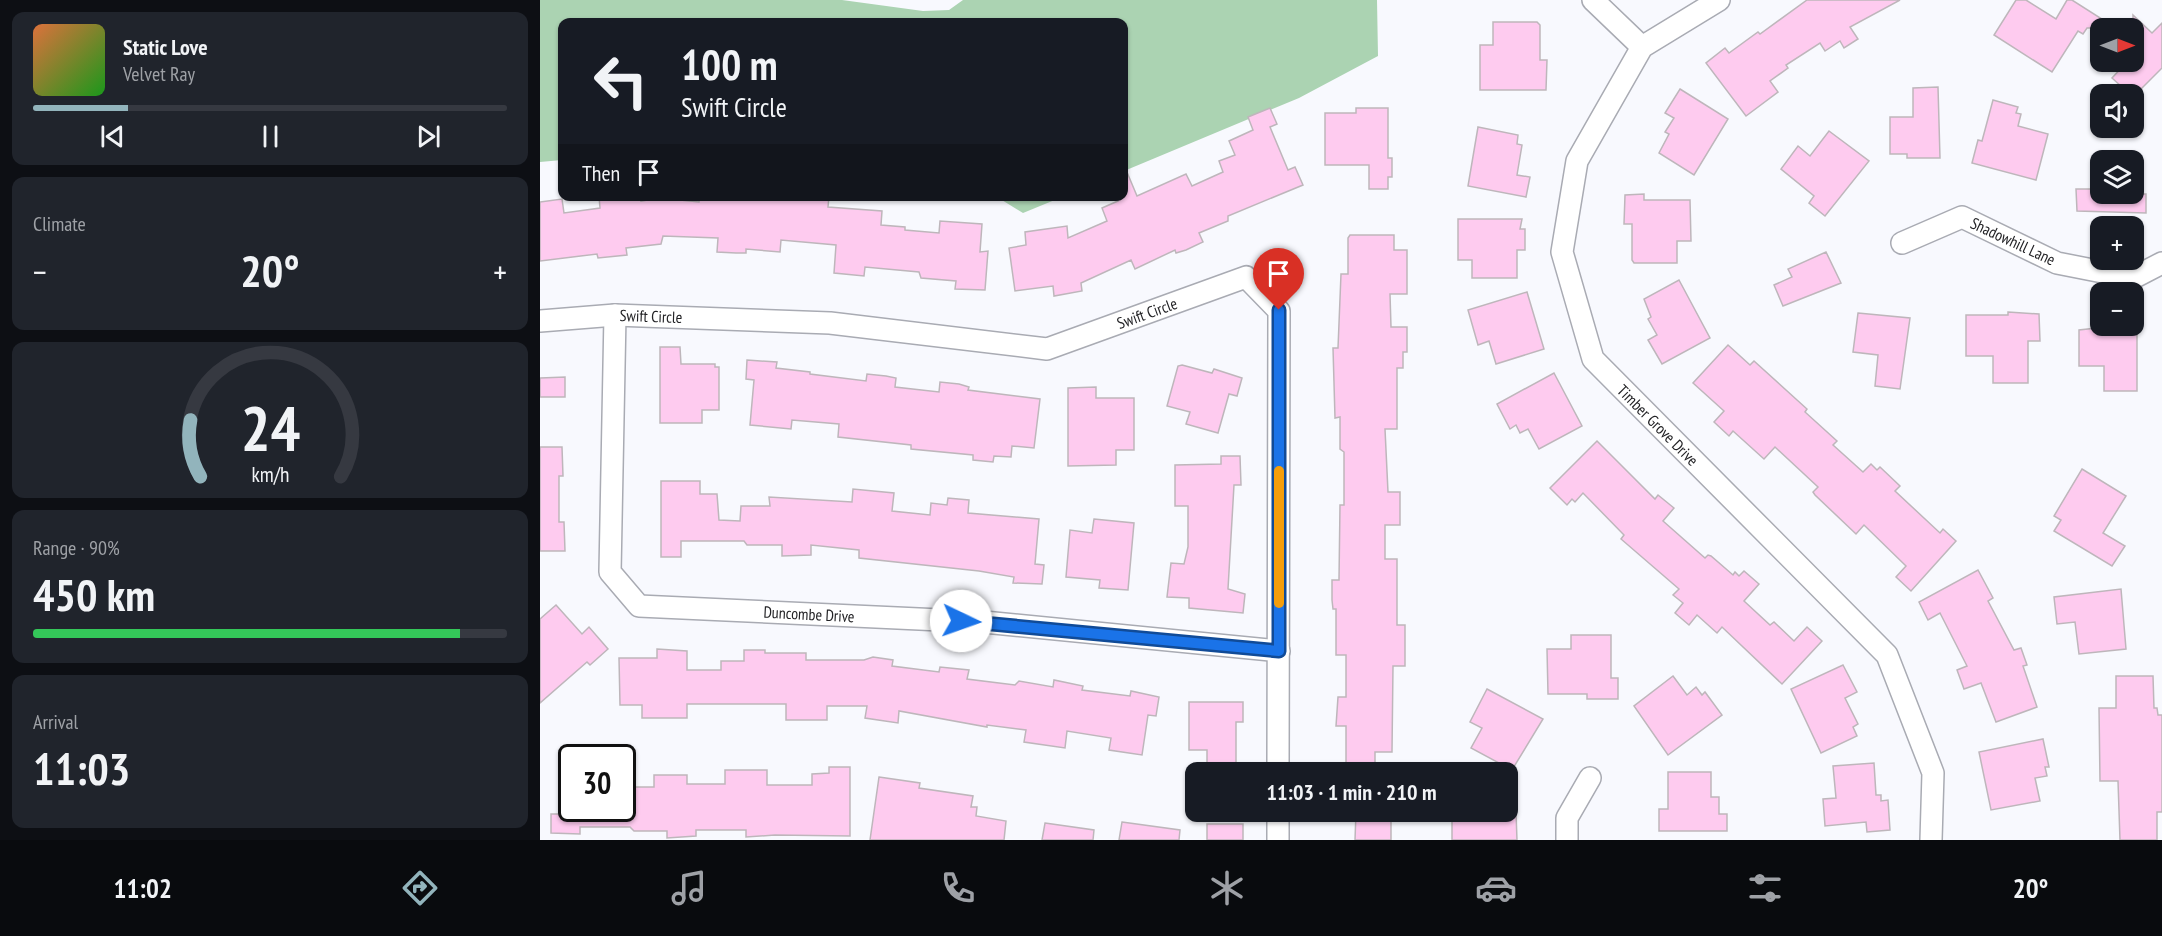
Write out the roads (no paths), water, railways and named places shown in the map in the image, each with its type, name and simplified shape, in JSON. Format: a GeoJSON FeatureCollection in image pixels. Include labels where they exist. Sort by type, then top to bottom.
{"type":"FeatureCollection","features":[{"type":"Feature","properties":{"kind":"street"},"geometry":{"type":"LineString","coordinates":[[1593,0],[1641,47]]}},
{"type":"Feature","properties":{"kind":"street","name":"Timber Grove Drive"},"geometry":{"type":"LineString","coordinates":[[1719,0],[1641,47],[1577,161],[1562,252],[1593,359],[1887,655],[1933,773],[1931,840]]}},
{"type":"Feature","properties":{"kind":"street","name":"Shadowhill Lane"},"geometry":{"type":"LineString","coordinates":[[1902,243],[1962,217],[2057,262],[2133,278],[2162,263]]}},
{"type":"Feature","properties":{"kind":"street","name":"Swift Circle"},"geometry":{"type":"LineString","coordinates":[[540,321],[615,315],[830,323],[1047,349],[1246,277],[1279,310],[1278,762]]}},
{"type":"Feature","properties":{"kind":"street","name":"Duncombe Drive"},"geometry":{"type":"LineString","coordinates":[[615,315],[610,572],[639,606],[984,622],[1279,651]]}},
{"type":"Feature","properties":{"kind":"street"},"geometry":{"type":"LineString","coordinates":[[1567,840],[1567,818],[1590,778]]}},
{"type":"Feature","properties":{"kind":"street"},"geometry":{"type":"LineString","coordinates":[[1278,822],[1278,840]]}}]}
